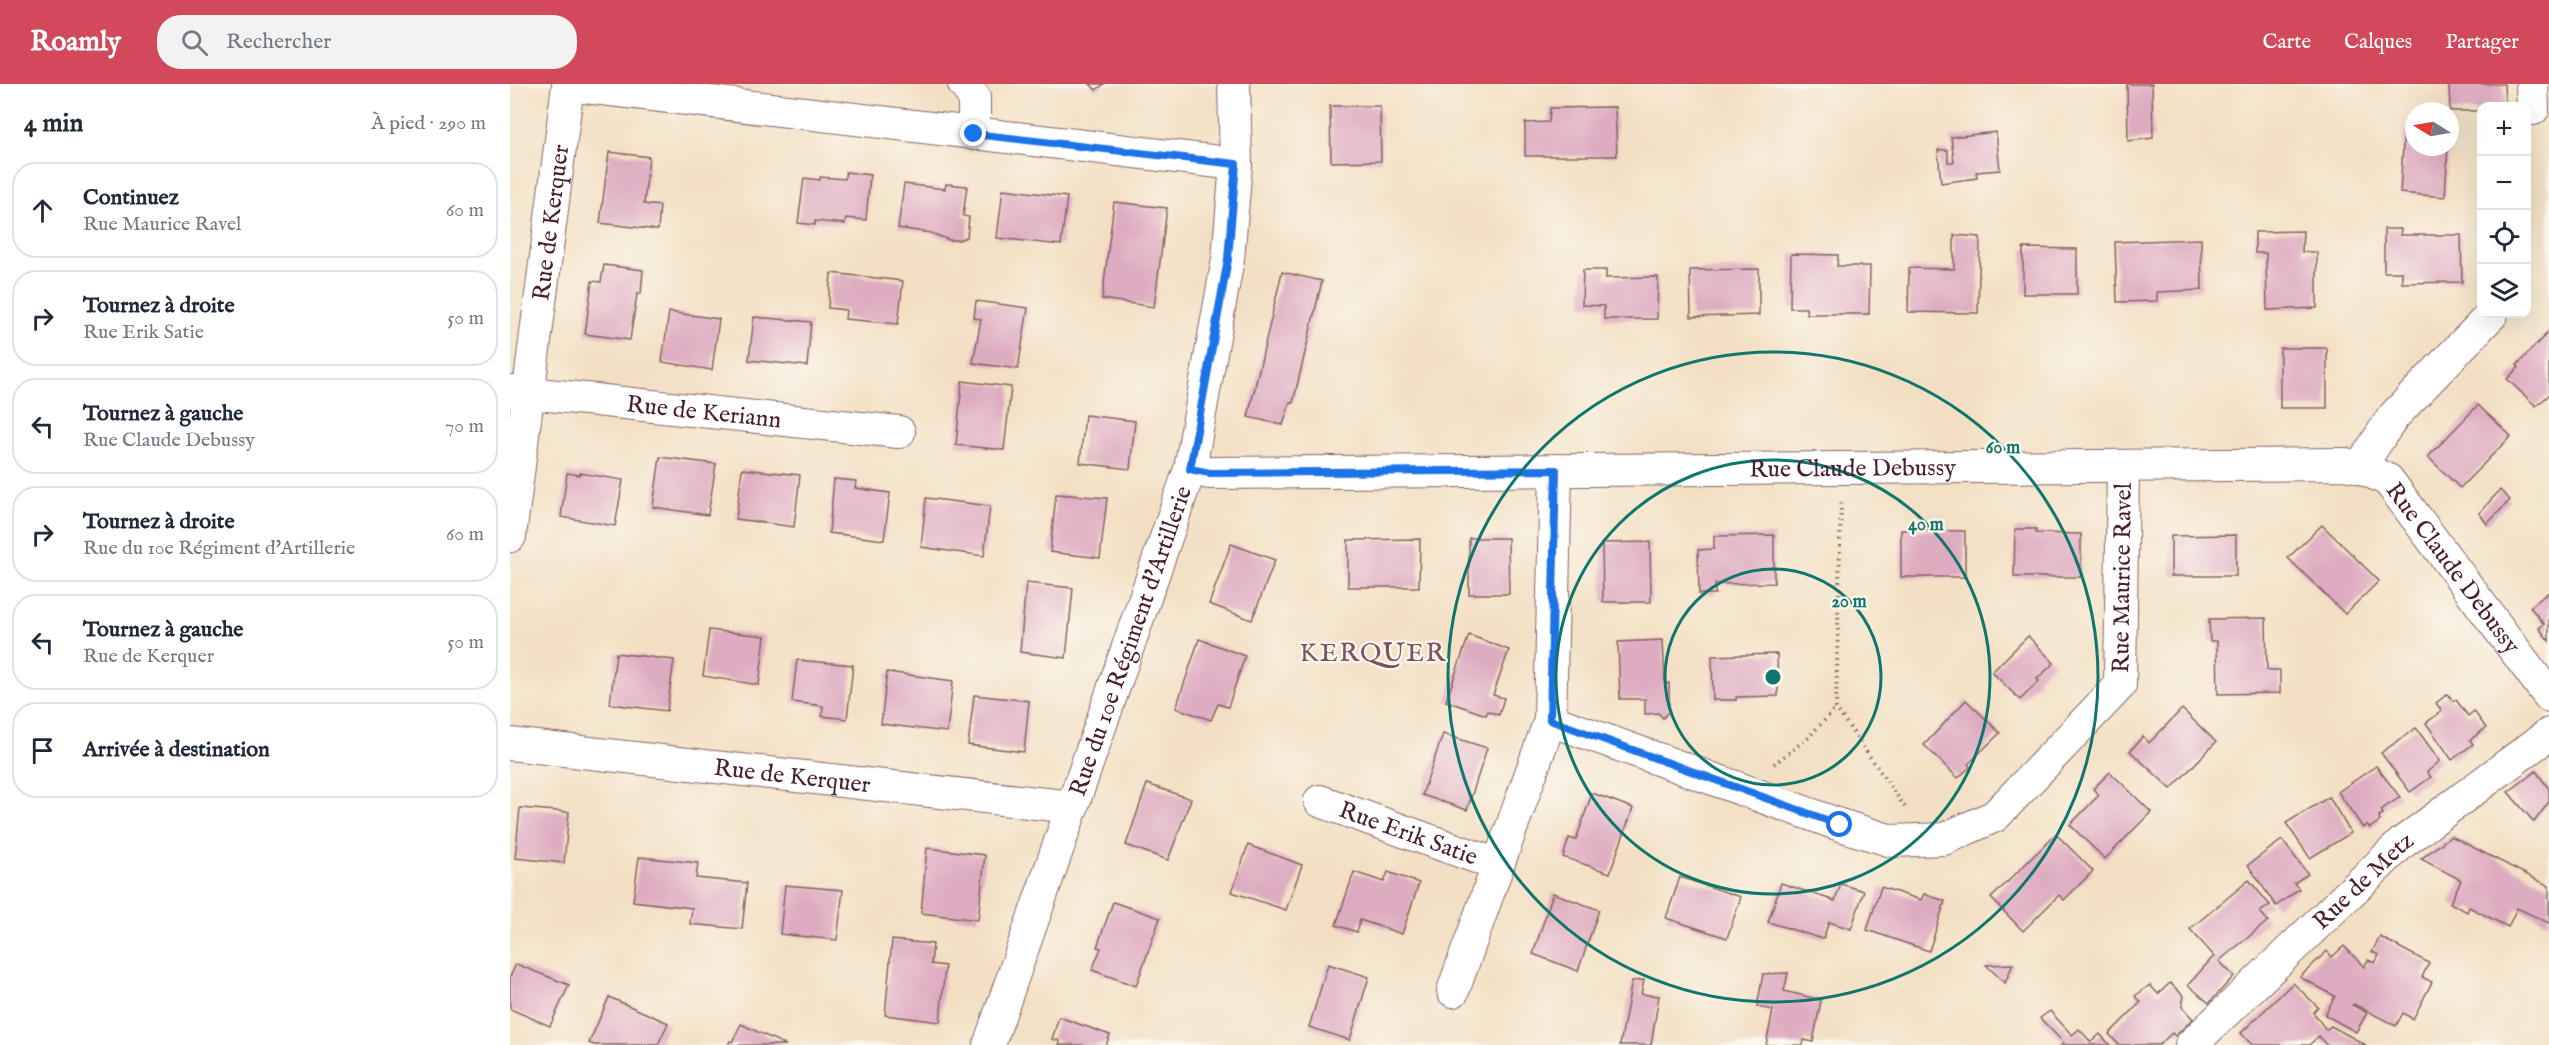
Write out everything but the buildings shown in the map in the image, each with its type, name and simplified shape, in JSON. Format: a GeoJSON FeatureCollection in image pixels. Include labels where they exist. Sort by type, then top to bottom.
{"type":"FeatureCollection","features":[{"type":"Feature","properties":{"kind":"street"},"geometry":{"type":"LineString","coordinates":[[964,84],[974,97],[974,134]]}},
{"type":"Feature","properties":{"kind":"street","name":"Rue du 10e Régiment d'Artillerie"},"geometry":{"type":"LineString","coordinates":[[988,1045],[1190,469],[1228,259],[1236,164],[1234,84]]}},
{"type":"Feature","properties":{"kind":"street","name":"Rue de Kerquer"},"geometry":{"type":"LineString","coordinates":[[510,536],[519,392],[567,85],[1236,164]]}},
{"type":"Feature","properties":{"kind":"street"},"geometry":{"type":"LineString","coordinates":[[2360,467],[2393,417],[2488,318]]}},
{"type":"Feature","properties":{"kind":"street","name":"Rue de Keriann"},"geometry":{"type":"LineString","coordinates":[[519,392],[899,432]]}},
{"type":"Feature","properties":{"kind":"street","name":"Rue Claude Debussy"},"geometry":{"type":"LineString","coordinates":[[1190,469],[1210,473],[2345,464],[2360,467],[2388,480],[2549,696]]}},
{"type":"Feature","properties":{"kind":"street","name":"Rue Maurice Ravel"},"geometry":{"type":"LineString","coordinates":[[1550,720],[1840,825],[1892,841],[1944,839],[1995,816],[2120,685],[2123,466]]}},
{"type":"Feature","properties":{"kind":"street","name":"Rue Erik Satie"},"geometry":{"type":"LineString","coordinates":[[1453,991],[1550,720],[1556,470]]}},
{"type":"Feature","properties":{"kind":"street","name":"Rue de Metz"},"geometry":{"type":"LineString","coordinates":[[2192,1045],[2402,843],[2547,739]]}},
{"type":"Feature","properties":{"kind":"street","name":"Rue de Kerquer"},"geometry":{"type":"LineString","coordinates":[[510,744],[1072,807]]}},
{"type":"Feature","properties":{"kind":"street","name":"Rue Erik Satie"},"geometry":{"type":"LineString","coordinates":[[1320,801],[1498,865]]}},
{"type":"Feature","properties":{"kind":"path"},"geometry":{"type":"LineString","coordinates":[[1842,468],[1836,708],[1928,839]]}},
{"type":"Feature","properties":{"kind":"path"},"geometry":{"type":"LineString","coordinates":[[1741,789],[1808,738],[1836,708]]}},
{"type":"Feature","properties":{"kind":"district","name":"KERQUER"},"geometry":{"type":"Point","coordinates":[1373,652]}},
{"type":"Feature","properties":{"kind":"route"},"geometry":{"type":"LineString","coordinates":[[974,134],[1236,164],[1228,259],[1190,469],[1210,473],[1556,470],[1550,720],[1840,825]]}}]}
